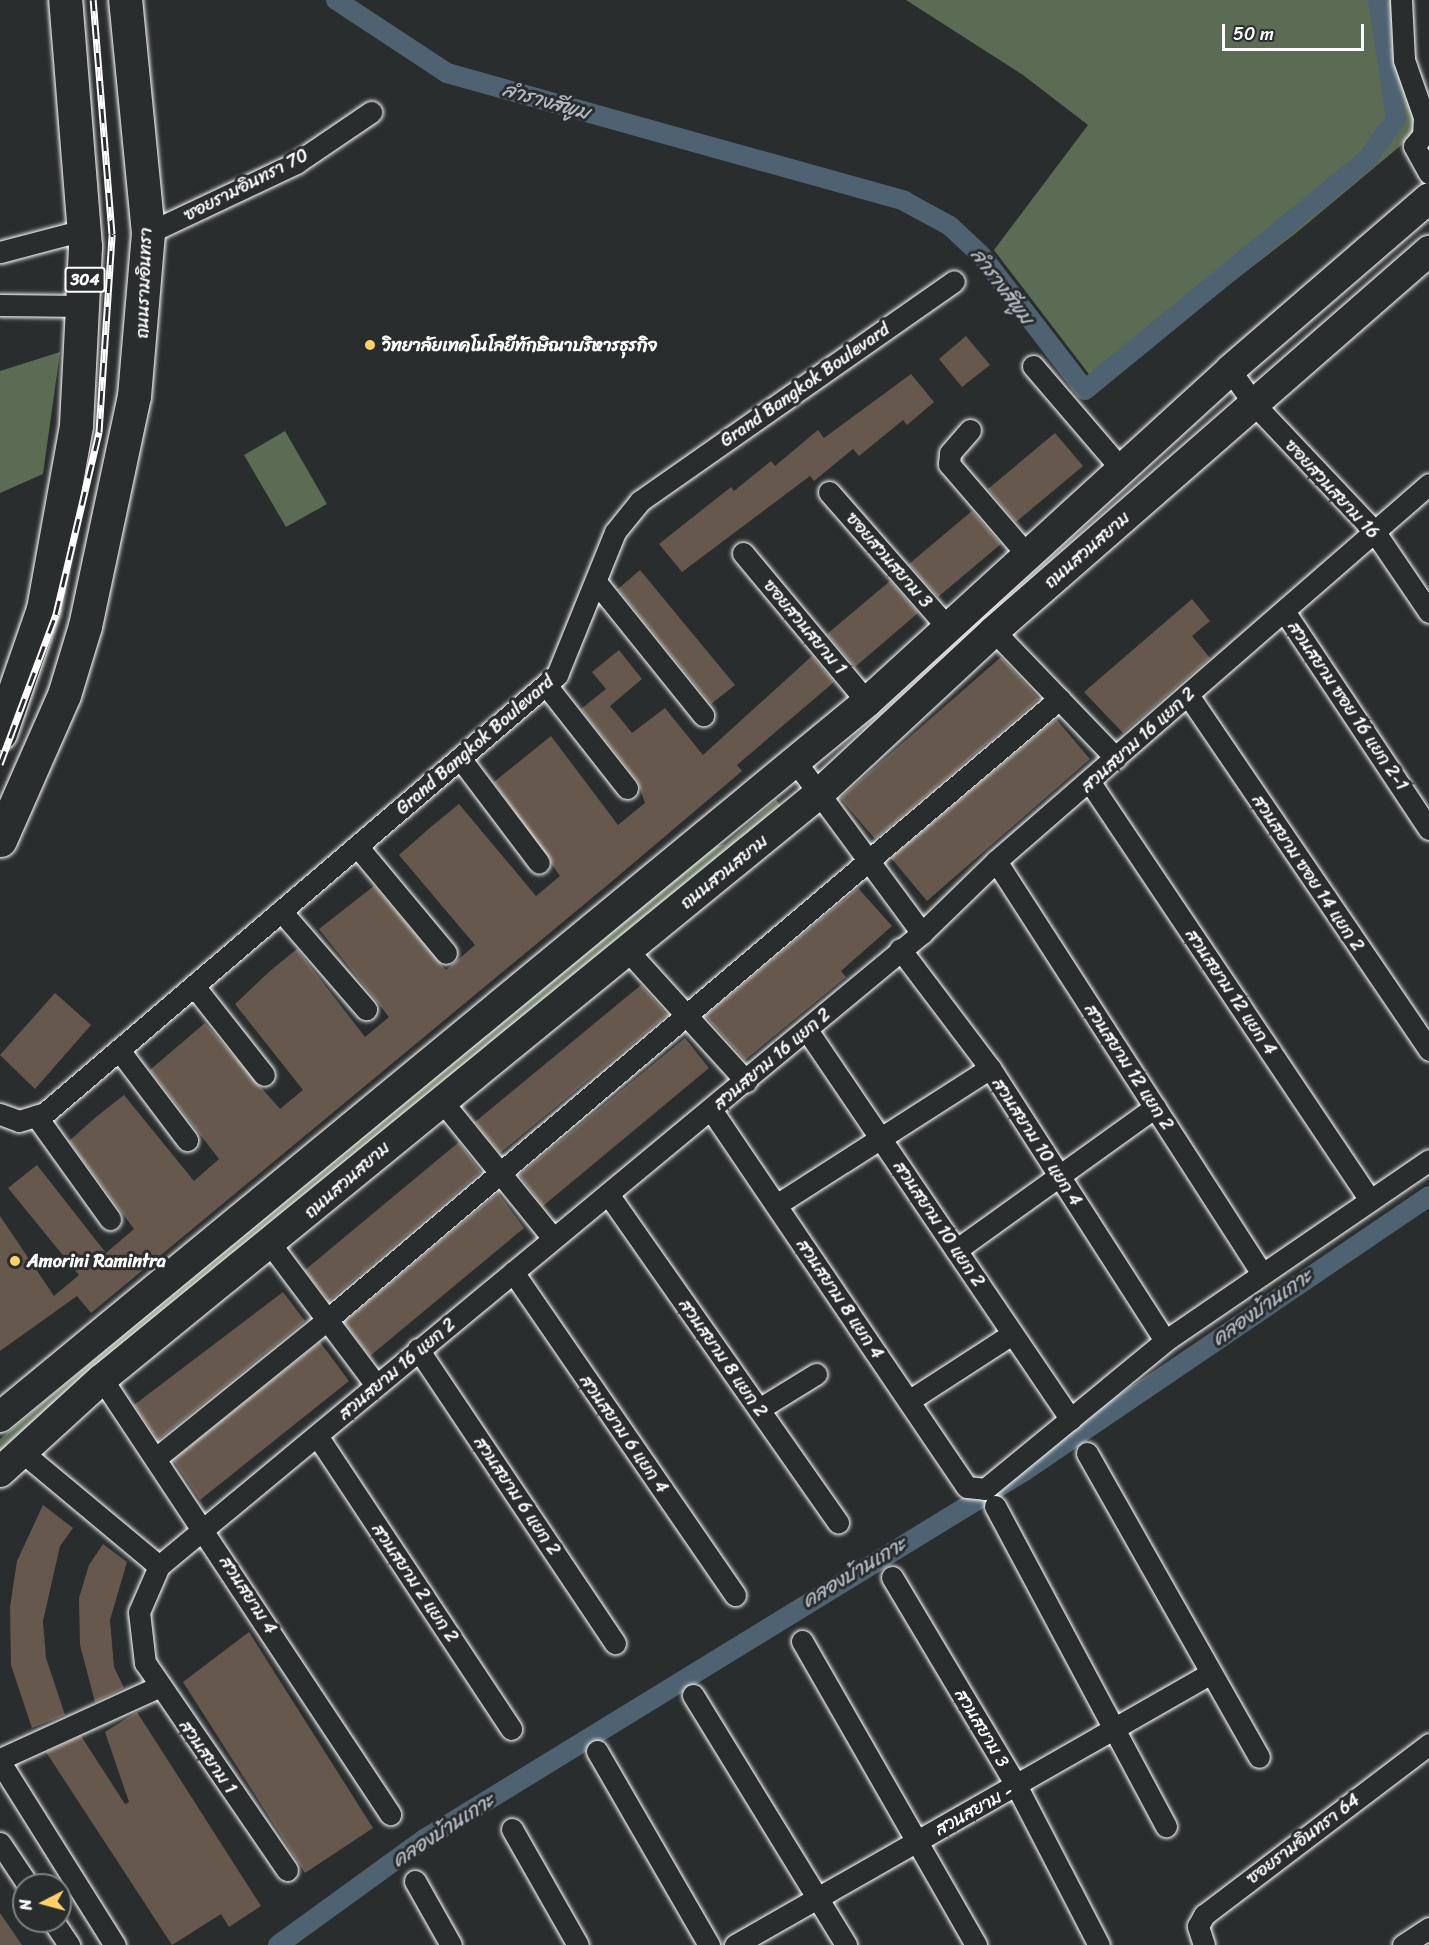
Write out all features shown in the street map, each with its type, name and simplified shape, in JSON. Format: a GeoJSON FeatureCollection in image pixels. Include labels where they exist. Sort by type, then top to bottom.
{"type":"FeatureCollection","features":[{"type":"Feature","properties":{"kind":"highway","name":"ถนนรามอินทรา"},"geometry":{"type":"LineString","coordinates":[[0,796],[18,693],[54,559],[76,425],[84,306],[84,230],[65,0]]}},
{"type":"Feature","properties":{"kind":"highway","name":"ถนนรามอินทรา"},"geometry":{"type":"LineString","coordinates":[[0,840],[64,695],[85,626],[96,562],[134,396],[148,233],[125,0]]}},
{"type":"Feature","properties":{"kind":"highway","name":"ถนนรามอินทรา"},"geometry":{"type":"LineString","coordinates":[[0,734],[18,693],[96,562]]}},
{"type":"Feature","properties":{"kind":"street"},"geometry":{"type":"LineString","coordinates":[[1401,0],[1404,60],[1424,117],[1423,135],[1414,146],[1429,173]]}},
{"type":"Feature","properties":{"kind":"street","name":"ซอยรามอินทรา 70"},"geometry":{"type":"LineString","coordinates":[[148,233],[296,163],[371,112]]}},
{"type":"Feature","properties":{"kind":"street","name":"ถนนสวนสยาม"},"geometry":{"type":"LineString","coordinates":[[0,1417],[867,702],[1230,370],[1429,198]]}},
{"type":"Feature","properties":{"kind":"street"},"geometry":{"type":"LineString","coordinates":[[0,252],[84,230]]}},
{"type":"Feature","properties":{"kind":"street","name":"ถนนสวนสยาม"},"geometry":{"type":"LineString","coordinates":[[0,1472],[102,1378],[271,1245],[441,1100],[628,951],[821,792],[994,631],[1429,251]]}},
{"type":"Feature","properties":{"kind":"street","name":"Grand Bangkok Boulevard"},"geometry":{"type":"LineString","coordinates":[[36,1116],[119,1050],[546,685],[568,654],[615,532],[640,501],[954,281]]}},
{"type":"Feature","properties":{"kind":"street"},"geometry":{"type":"LineString","coordinates":[[0,305],[84,306]]}},
{"type":"Feature","properties":{"kind":"street"},"geometry":{"type":"LineString","coordinates":[[1033,366],[1122,470]]}},
{"type":"Feature","properties":{"kind":"street","name":"ซอยสวนสยาม 16"},"geometry":{"type":"LineString","coordinates":[[1230,370],[1254,404],[1374,531],[1429,612]]}},
{"type":"Feature","properties":{"kind":"street"},"geometry":{"type":"LineString","coordinates":[[970,430],[950,453],[949,464],[1028,556]]}},
{"type":"Feature","properties":{"kind":"street","name":"สวนสยาม 16 แยก 2"},"geometry":{"type":"LineString","coordinates":[[139,1639],[146,1586],[159,1566],[318,1437],[418,1349],[513,1272],[552,1237],[712,1110],[900,949],[922,933],[996,861],[1091,784],[1116,758],[1286,614],[1374,531],[1429,484]]}},
{"type":"Feature","properties":{"kind":"street","name":"ซอยสวนสยาม 3"},"geometry":{"type":"LineString","coordinates":[[830,492],[948,628]]}},
{"type":"Feature","properties":{"kind":"street","name":"ซอยสวนสยาม 1"},"geometry":{"type":"LineString","coordinates":[[743,553],[867,702]]}},
{"type":"Feature","properties":{"kind":"street"},"geometry":{"type":"LineString","coordinates":[[596,582],[703,715]]}},
{"type":"Feature","properties":{"kind":"street","name":"สวนสยาม ซอย 16 แยก 2-1"},"geometry":{"type":"LineString","coordinates":[[1286,614],[1429,829]]}},
{"type":"Feature","properties":{"kind":"street"},"geometry":{"type":"LineString","coordinates":[[994,631],[1116,758]]}},
{"type":"Feature","properties":{"kind":"street"},"geometry":{"type":"LineString","coordinates":[[546,685],[627,789]]}},
{"type":"Feature","properties":{"kind":"street","name":"สวนสยาม ซอย 14 แยก 2"},"geometry":{"type":"LineString","coordinates":[[1188,695],[1429,1050]]}},
{"type":"Feature","properties":{"kind":"street"},"geometry":{"type":"LineString","coordinates":[[156,1458],[328,1319],[688,1017],[1059,699]]}},
{"type":"Feature","properties":{"kind":"street"},"geometry":{"type":"LineString","coordinates":[[460,758],[539,863]]}},
{"type":"Feature","properties":{"kind":"street"},"geometry":{"type":"LineString","coordinates":[[795,761],[821,792],[922,933]]}},
{"type":"Feature","properties":{"kind":"street","name":"สวนสยาม 12 แยก 4"},"geometry":{"type":"LineString","coordinates":[[1091,784],[1370,1200]]}},
{"type":"Feature","properties":{"kind":"street"},"geometry":{"type":"LineString","coordinates":[[357,846],[446,953]]}},
{"type":"Feature","properties":{"kind":"street","name":"สวนสยาม 12 แยก 2"},"geometry":{"type":"LineString","coordinates":[[996,861],[1262,1273]]}},
{"type":"Feature","properties":{"kind":"street"},"geometry":{"type":"LineString","coordinates":[[281,911],[366,1009]]}},
{"type":"Feature","properties":{"kind":"street","name":"สวนสยาม 10 แยก 4"},"geometry":{"type":"LineString","coordinates":[[900,949],[990,1068],[1165,1341]]}},
{"type":"Feature","properties":{"kind":"street"},"geometry":{"type":"LineString","coordinates":[[628,951],[746,1081]]}},
{"type":"Feature","properties":{"kind":"street"},"geometry":{"type":"LineString","coordinates":[[194,986],[264,1075]]}},
{"type":"Feature","properties":{"kind":"street","name":"สวนสยาม 10 แยก 2"},"geometry":{"type":"LineString","coordinates":[[807,1030],[1070,1419]]}},
{"type":"Feature","properties":{"kind":"street"},"geometry":{"type":"LineString","coordinates":[[119,1050],[187,1140]]}},
{"type":"Feature","properties":{"kind":"street"},"geometry":{"type":"LineString","coordinates":[[776,1205],[990,1068]]}},
{"type":"Feature","properties":{"kind":"street"},"geometry":{"type":"LineString","coordinates":[[441,1100],[552,1237]]}},
{"type":"Feature","properties":{"kind":"street"},"geometry":{"type":"LineString","coordinates":[[956,1250],[1058,1173],[1155,1107]]}},
{"type":"Feature","properties":{"kind":"street","name":"สวนสยาม 8 แยก 4"},"geometry":{"type":"LineString","coordinates":[[712,1110],[967,1487],[986,1489],[1070,1419]]}},
{"type":"Feature","properties":{"kind":"street"},"geometry":{"type":"LineString","coordinates":[[0,1114],[19,1121],[36,1116],[110,1219]]}},
{"type":"Feature","properties":{"kind":"street"},"geometry":{"type":"LineString","coordinates":[[1070,1419],[1165,1341],[1429,1160]]}},
{"type":"Feature","properties":{"kind":"street","name":"สวนสยาม 8 แยก 2"},"geometry":{"type":"LineString","coordinates":[[609,1194],[838,1523]]}},
{"type":"Feature","properties":{"kind":"street"},"geometry":{"type":"LineString","coordinates":[[271,1245],[376,1385]]}},
{"type":"Feature","properties":{"kind":"street","name":"สวนสยาม 6 แยก 4"},"geometry":{"type":"LineString","coordinates":[[513,1272],[735,1595]]}},
{"type":"Feature","properties":{"kind":"street"},"geometry":{"type":"LineString","coordinates":[[910,1400],[1012,1334]]}},
{"type":"Feature","properties":{"kind":"street","name":"สวนสยาม 6 แยก 2"},"geometry":{"type":"LineString","coordinates":[[418,1349],[615,1643]]}},
{"type":"Feature","properties":{"kind":"street"},"geometry":{"type":"LineString","coordinates":[[759,1409],[816,1374]]}},
{"type":"Feature","properties":{"kind":"street","name":"สวนสยาม 4"},"geometry":{"type":"LineString","coordinates":[[102,1378],[205,1528],[390,1814]]}},
{"type":"Feature","properties":{"kind":"street","name":"สวนสยาม 2 แยก 2"},"geometry":{"type":"LineString","coordinates":[[318,1437],[511,1729]]}},
{"type":"Feature","properties":{"kind":"street"},"geometry":{"type":"LineString","coordinates":[[22,1452],[159,1566]]}},
{"type":"Feature","properties":{"kind":"street"},"geometry":{"type":"LineString","coordinates":[[1087,1453],[1259,1757]]}},
{"type":"Feature","properties":{"kind":"street"},"geometry":{"type":"LineString","coordinates":[[995,1506],[1114,1733],[1166,1826]]}},
{"type":"Feature","properties":{"kind":"street","name":"สวนสยาม 3"},"geometry":{"type":"LineString","coordinates":[[892,1577],[1017,1787],[1099,1945]]}},
{"type":"Feature","properties":{"kind":"street","name":"สวนสยาม 1"},"geometry":{"type":"LineString","coordinates":[[139,1639],[158,1687],[287,1870]]}},
{"type":"Feature","properties":{"kind":"street"},"geometry":{"type":"LineString","coordinates":[[802,1641],[976,1945]]}},
{"type":"Feature","properties":{"kind":"street","name":"สวนสยาม -"},"geometry":{"type":"LineString","coordinates":[[735,1945],[1114,1733],[1211,1673]]}},
{"type":"Feature","properties":{"kind":"street"},"geometry":{"type":"LineString","coordinates":[[115,1945],[0,1760],[158,1687]]}},
{"type":"Feature","properties":{"kind":"street"},"geometry":{"type":"LineString","coordinates":[[693,1695],[820,1899],[846,1945]]}},
{"type":"Feature","properties":{"kind":"street","name":"ซอยรามอินทรา 64"},"geometry":{"type":"LineString","coordinates":[[1204,1945],[1198,1926],[1204,1915],[1429,1744]]}},
{"type":"Feature","properties":{"kind":"street"},"geometry":{"type":"LineString","coordinates":[[597,1751],[709,1945]]}},
{"type":"Feature","properties":{"kind":"street"},"geometry":{"type":"LineString","coordinates":[[512,1829],[578,1945]]}},
{"type":"Feature","properties":{"kind":"street"},"geometry":{"type":"LineString","coordinates":[[0,1843],[20,1873]]}},
{"type":"Feature","properties":{"kind":"street"},"geometry":{"type":"LineString","coordinates":[[415,1881],[450,1945]]}},
{"type":"Feature","properties":{"kind":"street"},"geometry":{"type":"LineString","coordinates":[[1403,1945],[1429,1928]]}},
{"type":"Feature","properties":{"kind":"green space"},"geometry":{"type":"Polygon","coordinates":[[[906,0],[1399,0],[1423,127],[1296,233],[1098,386],[994,250],[1088,125],[1023,75],[906,0]]]}},
{"type":"Feature","properties":{"kind":"green space"},"geometry":{"type":"Polygon","coordinates":[[[60,352],[43,474],[0,493],[0,371],[60,352]]]}},
{"type":"Feature","properties":{"kind":"green space"},"geometry":{"type":"Polygon","coordinates":[[[285,431],[327,504],[286,527],[244,455],[285,431]]]}},
{"type":"Feature","properties":{"kind":"green space"},"geometry":{"type":"Polygon","coordinates":[[[776,800],[781,805],[0,1459],[0,1439],[700,851],[725,844],[776,800]]]}},
{"type":"Feature","properties":{"kind":"building"},"geometry":{"type":"Polygon","coordinates":[[[966,336],[990,365],[962,387],[939,359],[966,336]]]}},
{"type":"Feature","properties":{"kind":"building"},"geometry":{"type":"Polygon","coordinates":[[[911,374],[934,402],[907,425],[903,420],[859,456],[853,449],[814,481],[810,476],[682,572],[659,544],[731,487],[734,491],[771,461],[775,466],[818,430],[824,438],[911,374]]]}},
{"type":"Feature","properties":{"kind":"building"},"geometry":{"type":"Polygon","coordinates":[[[1055,433],[1083,466],[1016,522],[988,489],[1055,433]]]}},
{"type":"Feature","properties":{"kind":"building"},"geometry":{"type":"Polygon","coordinates":[[[972,511],[1001,544],[938,597],[909,564],[972,511]]]}},
{"type":"Feature","properties":{"kind":"building"},"geometry":{"type":"Polygon","coordinates":[[[640,570],[735,685],[711,704],[618,589],[640,570]]]}},
{"type":"Feature","properties":{"kind":"building"},"geometry":{"type":"Polygon","coordinates":[[[890,581],[918,613],[855,667],[827,634],[890,581]]]}},
{"type":"Feature","properties":{"kind":"building"},"geometry":{"type":"Polygon","coordinates":[[[1192,599],[1210,621],[1192,636],[1210,658],[1123,733],[1084,692],[1192,599]]]}},
{"type":"Feature","properties":{"kind":"building"},"geometry":{"type":"Polygon","coordinates":[[[619,650],[642,679],[610,706],[632,733],[665,708],[703,755],[812,656],[834,682],[737,765],[742,771],[91,1313],[77,1296],[0,1351],[0,1216],[54,1296],[79,1275],[8,1188],[37,1165],[106,1253],[134,1229],[69,1141],[124,1095],[194,1181],[219,1159],[150,1070],[205,1023],[280,1109],[303,1090],[235,1004],[270,971],[297,949],[365,1037],[389,1017],[319,929],[374,886],[446,970],[475,945],[399,855],[432,826],[459,804],[536,896],[560,876],[494,782],[551,736],[618,825],[645,803],[637,780],[581,709],[606,689],[592,672],[619,650]]]}},
{"type":"Feature","properties":{"kind":"building"},"geometry":{"type":"Polygon","coordinates":[[[1001,657],[1039,699],[875,839],[840,798],[1001,657]]]}},
{"type":"Feature","properties":{"kind":"building"},"geometry":{"type":"Polygon","coordinates":[[[1056,719],[1090,759],[927,901],[891,858],[1056,719]]]}},
{"type":"Feature","properties":{"kind":"building"},"geometry":{"type":"Polygon","coordinates":[[[858,888],[892,926],[841,971],[846,977],[745,1060],[705,1016],[858,888]]]}},
{"type":"Feature","properties":{"kind":"building"},"geometry":{"type":"Polygon","coordinates":[[[641,985],[667,1015],[500,1153],[475,1122],[641,985]]]}},
{"type":"Feature","properties":{"kind":"building"},"geometry":{"type":"Polygon","coordinates":[[[55,993],[91,1025],[35,1089],[0,1055],[55,993]]]}},
{"type":"Feature","properties":{"kind":"building"},"geometry":{"type":"Polygon","coordinates":[[[685,1038],[709,1068],[543,1206],[519,1175],[685,1038]]]}},
{"type":"Feature","properties":{"kind":"building"},"geometry":{"type":"Polygon","coordinates":[[[459,1142],[481,1172],[329,1301],[305,1270],[459,1142]]]}},
{"type":"Feature","properties":{"kind":"building"},"geometry":{"type":"Polygon","coordinates":[[[498,1193],[524,1228],[370,1356],[344,1322],[498,1193]]]}},
{"type":"Feature","properties":{"kind":"building"},"geometry":{"type":"Polygon","coordinates":[[[283,1292],[305,1321],[158,1440],[134,1405],[283,1292]]]}},
{"type":"Feature","properties":{"kind":"building"},"geometry":{"type":"Polygon","coordinates":[[[320,1342],[349,1381],[200,1500],[173,1460],[320,1342]]]}},
{"type":"Feature","properties":{"kind":"building"},"geometry":{"type":"Polygon","coordinates":[[[43,1505],[73,1528],[60,1546],[43,1621],[46,1658],[65,1715],[32,1728],[11,1665],[10,1607],[17,1561],[43,1505]]]}},
{"type":"Feature","properties":{"kind":"building"},"geometry":{"type":"Polygon","coordinates":[[[103,1544],[127,1562],[110,1620],[114,1667],[124,1688],[95,1702],[80,1645],[79,1598],[89,1565],[103,1544]]]}},
{"type":"Feature","properties":{"kind":"building"},"geometry":{"type":"Polygon","coordinates":[[[249,1632],[373,1828],[305,1873],[183,1682],[249,1632]]]}},
{"type":"Feature","properties":{"kind":"building"},"geometry":{"type":"Polygon","coordinates":[[[137,1712],[261,1906],[229,1927],[221,1914],[172,1945],[46,1752],[81,1736],[125,1804],[129,1802],[105,1732],[137,1712]]]}},
{"type":"Feature","properties":{"kind":"building"},"geometry":{"type":"Polygon","coordinates":[[[0,1913],[22,1945],[0,1945],[0,1913]]]}},
{"type":"Feature","properties":{"kind":"waterway","name":"ลำรางสีพูม"},"geometry":{"type":"LineString","coordinates":[[336,0],[447,73],[904,201],[950,226],[981,255],[1085,390],[1368,158],[1396,118],[1378,0]]}},
{"type":"Feature","properties":{"kind":"waterway","name":"คลองบ้านเกาะ"},"geometry":{"type":"LineString","coordinates":[[278,1945],[426,1838],[1026,1470],[1429,1196]]}},
{"type":"Feature","properties":{"kind":"railway"},"geometry":{"type":"LineString","coordinates":[[0,764],[56,614],[99,432],[112,234],[93,0]]}},
{"type":"Feature","properties":{"kind":"place","name":"วิทยาลัยเทคโนโลยีทักษิณาบริหารธุรกิจ"},"geometry":{"type":"Point","coordinates":[370,345]}},
{"type":"Feature","properties":{"kind":"place","name":"Amorini Ramintra"},"geometry":{"type":"Point","coordinates":[15,1261]}}]}
